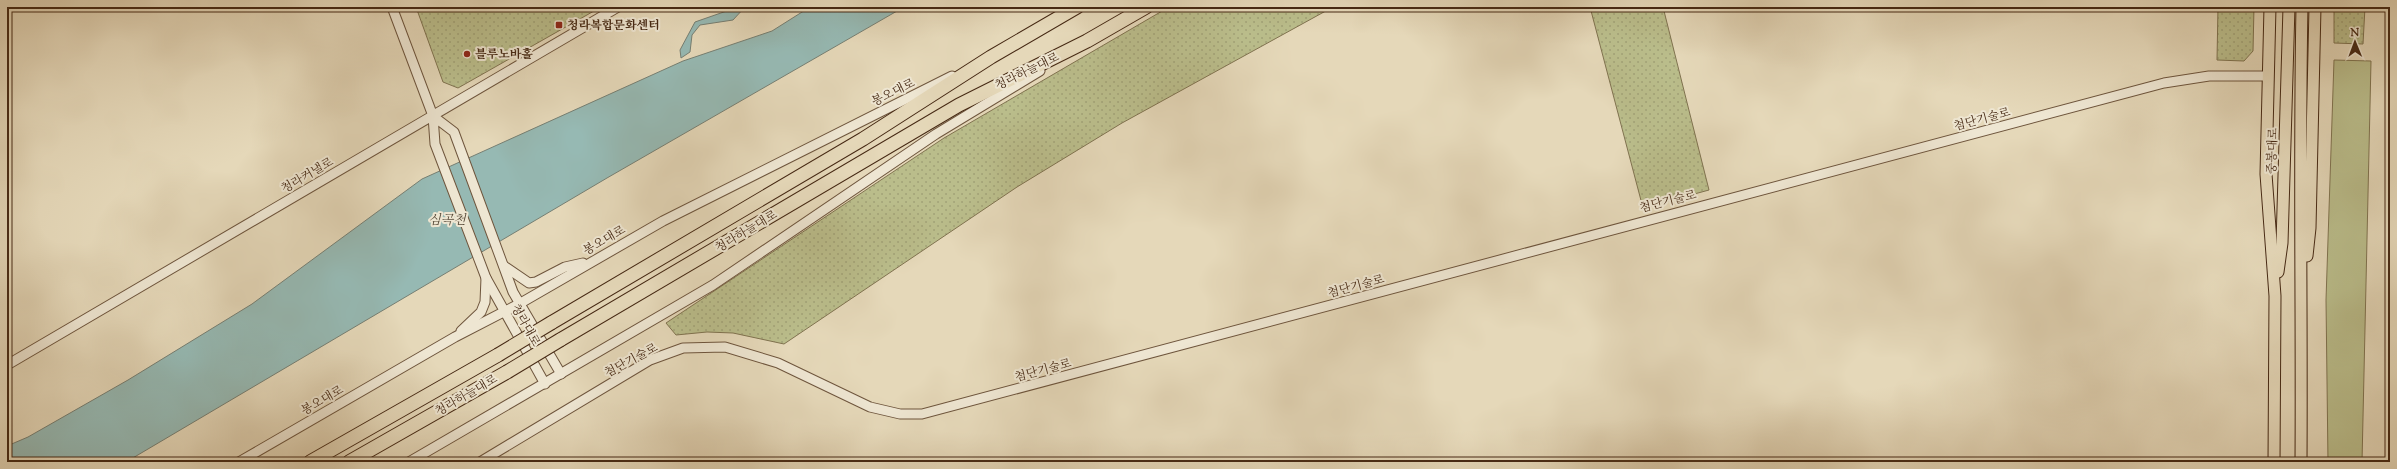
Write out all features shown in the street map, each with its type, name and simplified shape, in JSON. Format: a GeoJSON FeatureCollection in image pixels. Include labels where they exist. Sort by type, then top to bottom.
{"type":"FeatureCollection","features":[{"type":"Feature","properties":{"kind":"highway","name":"청라하늘대로"},"geometry":{"type":"LineString","coordinates":[[310,462],[498,355],[863,139],[991,57],[1077,7]]}},
{"type":"Feature","properties":{"kind":"highway","name":"청라하늘대로"},"geometry":{"type":"LineString","coordinates":[[349,462],[507,372],[959,105],[1087,42],[1146,7]]}},
{"type":"Feature","properties":{"kind":"main road","name":"중봉대로"},"geometry":{"type":"LineString","coordinates":[[2270,7],[2266,174],[2275,296],[2274,462]]}},
{"type":"Feature","properties":{"kind":"main road","name":"중봉대로"},"geometry":{"type":"LineString","coordinates":[[2275,296],[2282,244],[2289,7]]}},
{"type":"Feature","properties":{"kind":"main road"},"geometry":{"type":"LineString","coordinates":[[2301,462],[2302,290],[2299,152],[2302,7]]}},
{"type":"Feature","properties":{"kind":"main road"},"geometry":{"type":"LineString","coordinates":[[2302,290],[2310,228],[2315,7]]}},
{"type":"Feature","properties":{"kind":"street"},"geometry":{"type":"LineString","coordinates":[[392,7],[433,116],[435,144],[486,278],[485,302],[481,312],[455,337]]}},
{"type":"Feature","properties":{"kind":"street","name":"청라커낼로"},"geometry":{"type":"LineString","coordinates":[[7,365],[618,7]]}},
{"type":"Feature","properties":{"kind":"street"},"geometry":{"type":"LineString","coordinates":[[409,462],[713,285],[936,134],[1087,42]]}},
{"type":"Feature","properties":{"kind":"street","name":"봉오대로"},"geometry":{"type":"LineString","coordinates":[[239,462],[455,337],[519,304],[591,262],[746,178],[991,57]]}},
{"type":"Feature","properties":{"kind":"street","name":"첨단기술로"},"geometry":{"type":"LineString","coordinates":[[480,462],[650,360],[683,348],[725,346],[778,363],[870,407],[900,414],[922,414],[1476,267],[1645,219],[2157,85],[2209,76],[2268,76]]}},
{"type":"Feature","properties":{"kind":"street"},"geometry":{"type":"LineString","coordinates":[[433,116],[454,132],[519,304],[561,374]]}},
{"type":"Feature","properties":{"kind":"street"},"geometry":{"type":"LineString","coordinates":[[504,266],[529,283],[536,282],[565,267],[591,262]]}},
{"type":"Feature","properties":{"kind":"street","name":"청라대로"},"geometry":{"type":"LineString","coordinates":[[486,278],[506,311],[545,384]]}},
{"type":"Feature","properties":{"kind":"green space"},"geometry":{"type":"Polygon","coordinates":[[[416,7],[601,7],[458,88],[443,82],[416,7]]]}},
{"type":"Feature","properties":{"kind":"green space"},"geometry":{"type":"Polygon","coordinates":[[[1169,7],[1333,7],[1122,123],[1017,187],[784,344],[733,333],[707,332],[676,335],[666,323],[944,138],[1169,7]]]}},
{"type":"Feature","properties":{"kind":"green space"},"geometry":{"type":"Polygon","coordinates":[[[1590,7],[1663,7],[1709,190],[1643,208],[1590,7]]]}},
{"type":"Feature","properties":{"kind":"green space"},"geometry":{"type":"Polygon","coordinates":[[[2218,7],[2254,7],[2253,51],[2244,61],[2217,60],[2218,7]]]}},
{"type":"Feature","properties":{"kind":"green space"},"geometry":{"type":"Polygon","coordinates":[[[2334,7],[2365,7],[2363,44],[2334,43],[2334,7]]]}},
{"type":"Feature","properties":{"kind":"green space"},"geometry":{"type":"Polygon","coordinates":[[[2334,60],[2371,61],[2362,462],[2328,462],[2326,300],[2334,60]]]}},
{"type":"Feature","properties":{"kind":"water"},"geometry":{"type":"Polygon","coordinates":[[[738,7],[745,7],[733,20],[700,25],[692,35],[690,52],[681,58],[680,50],[695,22],[738,7]]]}},
{"type":"Feature","properties":{"kind":"water","name":"심곡천"},"geometry":{"type":"Polygon","coordinates":[[[810,7],[904,7],[607,178],[126,462],[7,462],[7,446],[28,437],[128,380],[252,304],[422,179],[683,61],[772,31],[810,7]]]}},
{"type":"Feature","properties":{"kind":"place","name":"청라복합문화센터"},"geometry":{"type":"Point","coordinates":[559,25]}},
{"type":"Feature","properties":{"kind":"place","name":"블루노바홀"},"geometry":{"type":"Point","coordinates":[467,54]}}]}
